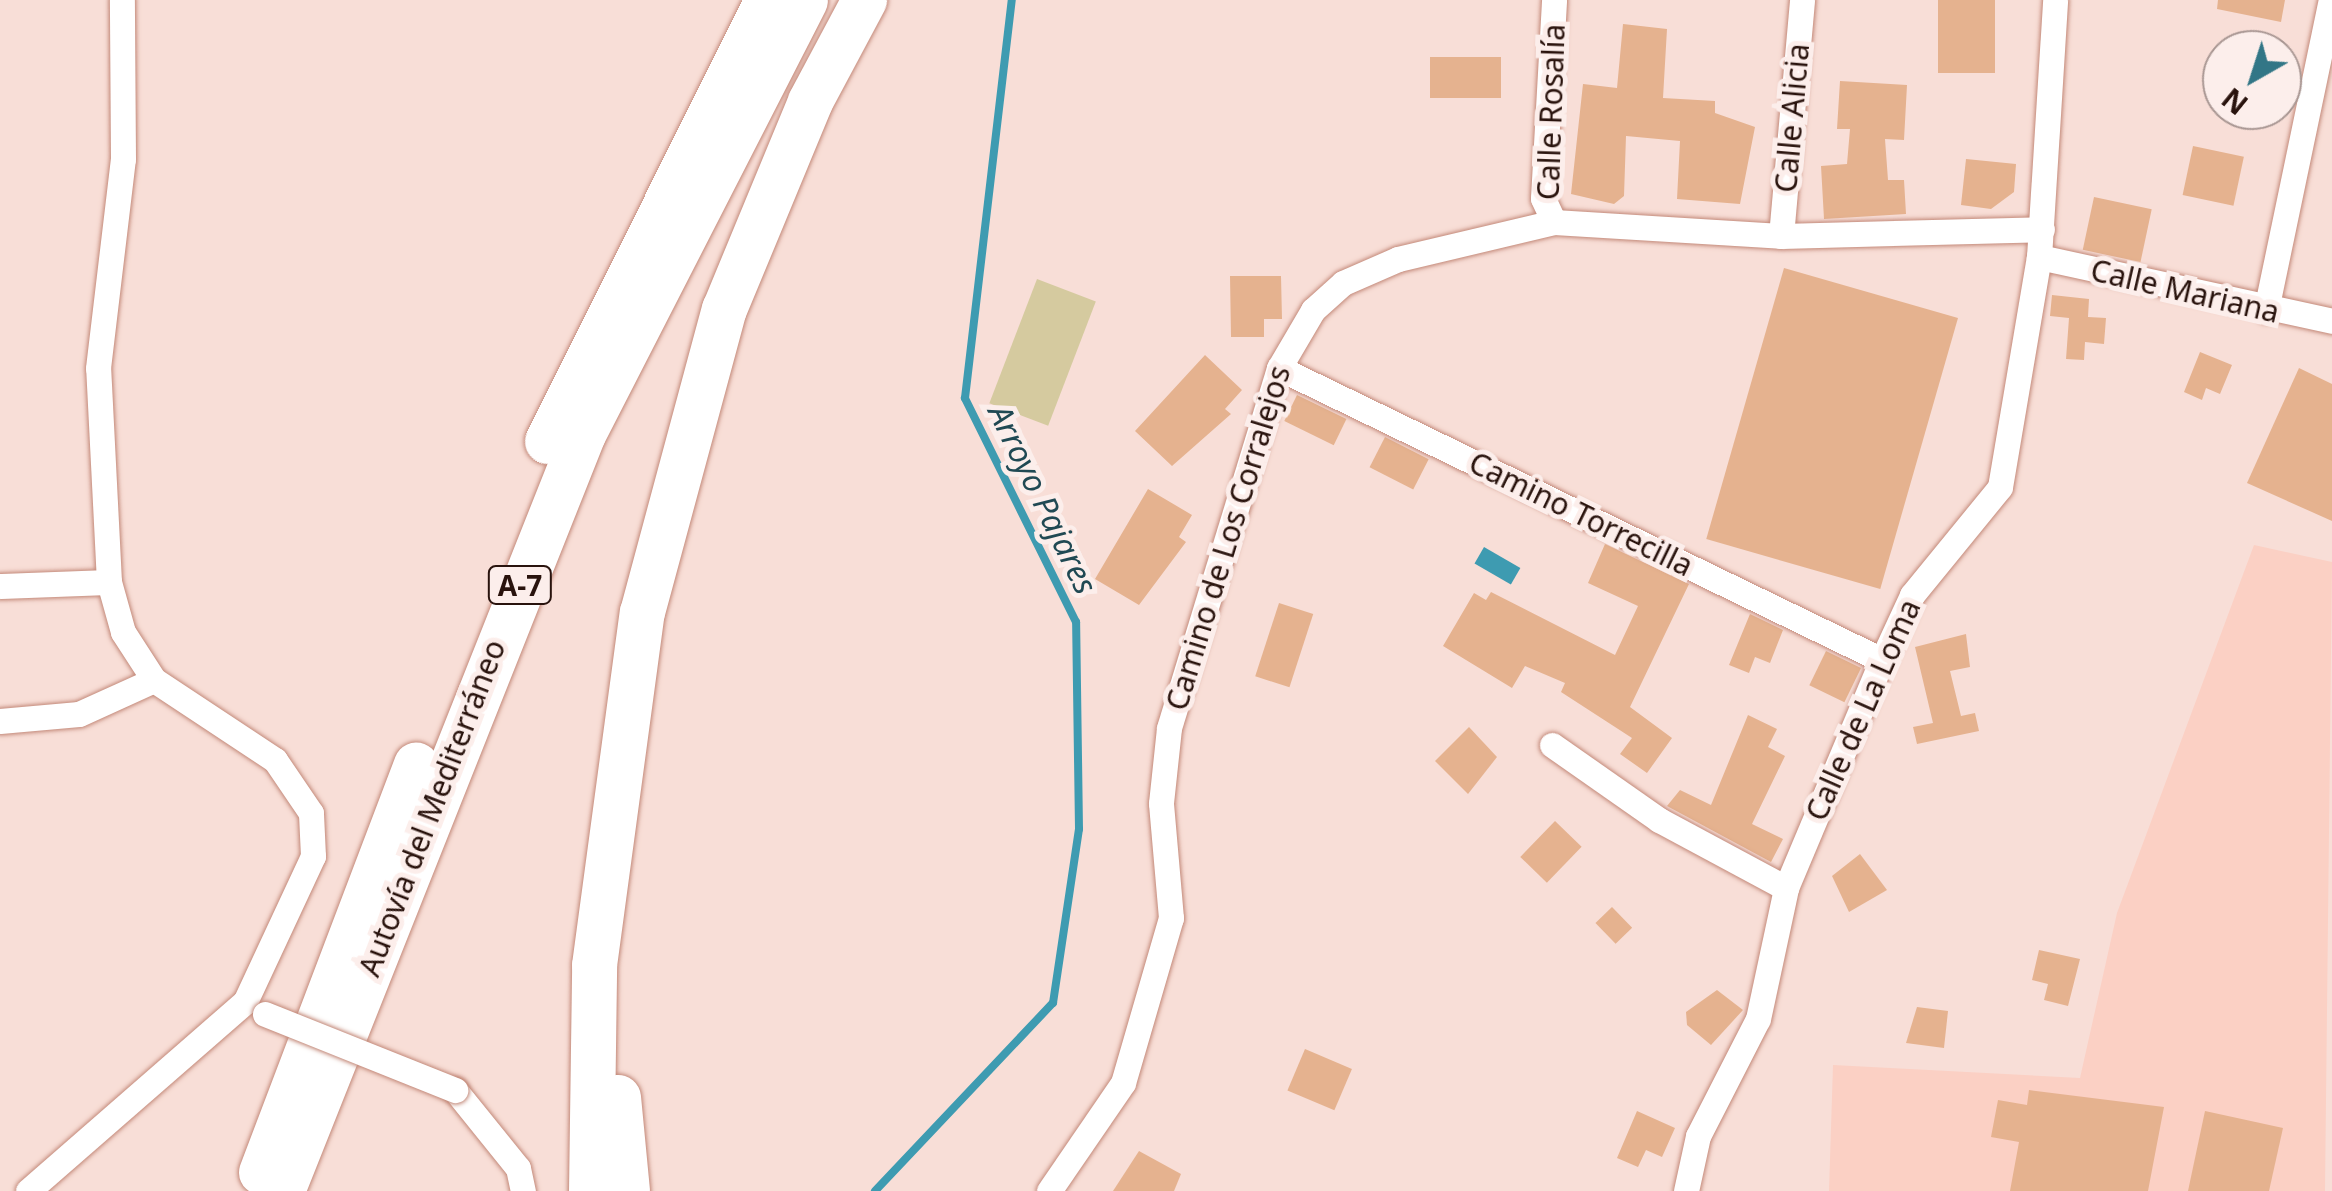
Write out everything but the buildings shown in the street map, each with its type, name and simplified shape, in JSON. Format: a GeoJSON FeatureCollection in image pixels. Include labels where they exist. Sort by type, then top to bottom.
{"type":"FeatureCollection","features":[{"type":"Feature","properties":{"kind":"highway"},"geometry":{"type":"LineString","coordinates":[[679,162],[734,0]]}},
{"type":"Feature","properties":{"kind":"highway"},"geometry":{"type":"LineString","coordinates":[[254,1191],[497,557],[679,162],[767,0]]}},
{"type":"Feature","properties":{"kind":"highway","name":"Autovía del Mediterráneo"},"geometry":{"type":"LineString","coordinates":[[282,1191],[583,434],[806,0]]}},
{"type":"Feature","properties":{"kind":"highway"},"geometry":{"type":"LineString","coordinates":[[591,1191],[594,965],[618,756],[670,492],[724,310],[810,102],[864,0]]}},
{"type":"Feature","properties":{"kind":"highway"},"geometry":{"type":"LineString","coordinates":[[604,896],[628,1191]]}},
{"type":"Feature","properties":{"kind":"highway"},"geometry":{"type":"LineString","coordinates":[[233,1191],[292,1085]]}},
{"type":"Feature","properties":{"kind":"street"},"geometry":{"type":"LineString","coordinates":[[28,1191],[255,1008],[312,856],[311,813],[275,760],[154,680],[123,632],[109,582],[98,368],[123,159],[122,0]]}},
{"type":"Feature","properties":{"kind":"street","name":"Calle Rosalía"},"geometry":{"type":"LineString","coordinates":[[1554,0],[1543,198],[1554,222]]}},
{"type":"Feature","properties":{"kind":"street","name":"Calle Alicia"},"geometry":{"type":"LineString","coordinates":[[1781,236],[1802,0]]}},
{"type":"Feature","properties":{"kind":"street","name":"Calle de La Loma"},"geometry":{"type":"LineString","coordinates":[[1686,1191],[1698,1136],[1758,1020],[1786,888],[1882,660],[1912,595],[2000,487],[2040,257],[2054,0]]}},
{"type":"Feature","properties":{"kind":"street"},"geometry":{"type":"LineString","coordinates":[[2266,310],[2331,0]]}},
{"type":"Feature","properties":{"kind":"street","name":"Camino de Los Corralejos"},"geometry":{"type":"LineString","coordinates":[[1049,1191],[1116,1100],[1171,918],[1161,803],[1169,728],[1279,368],[1314,310],[1342,283],[1398,259],[1554,222],[1781,236],[2042,229]]}},
{"type":"Feature","properties":{"kind":"street","name":"Calle Mariana"},"geometry":{"type":"LineString","coordinates":[[2040,257],[2266,310],[2332,321]]}},
{"type":"Feature","properties":{"kind":"street","name":"Camino Torrecilla"},"geometry":{"type":"LineString","coordinates":[[1279,368],[1882,660]]}},
{"type":"Feature","properties":{"kind":"street"},"geometry":{"type":"LineString","coordinates":[[0,586],[109,582]]}},
{"type":"Feature","properties":{"kind":"street"},"geometry":{"type":"LineString","coordinates":[[0,720],[78,714],[154,680]]}},
{"type":"Feature","properties":{"kind":"street"},"geometry":{"type":"LineString","coordinates":[[1552,745],[1659,820],[1786,888]]}},
{"type":"Feature","properties":{"kind":"street"},"geometry":{"type":"LineString","coordinates":[[255,1008],[454,1090],[518,1168],[523,1191]]}},
{"type":"Feature","properties":{"kind":"shaded area"},"geometry":{"type":"Polygon","coordinates":[[[1037,279],[1096,302],[1048,426],[989,403],[1037,279]]]}},
{"type":"Feature","properties":{"kind":"shaded area"},"geometry":{"type":"Polygon","coordinates":[[[2254,545],[2332,562],[2325,1191],[1829,1191],[1833,1065],[2080,1078],[2117,913],[2254,545]]]}},
{"type":"Feature","properties":{"kind":"water"},"geometry":{"type":"Polygon","coordinates":[[[1484,547],[1520,568],[1511,584],[1474,563],[1484,547]]]}},
{"type":"Feature","properties":{"kind":"waterway","name":"Arroyo Pajares"},"geometry":{"type":"LineString","coordinates":[[875,1191],[1053,1003],[1079,829],[1076,622],[965,398],[1012,0]]}}]}
